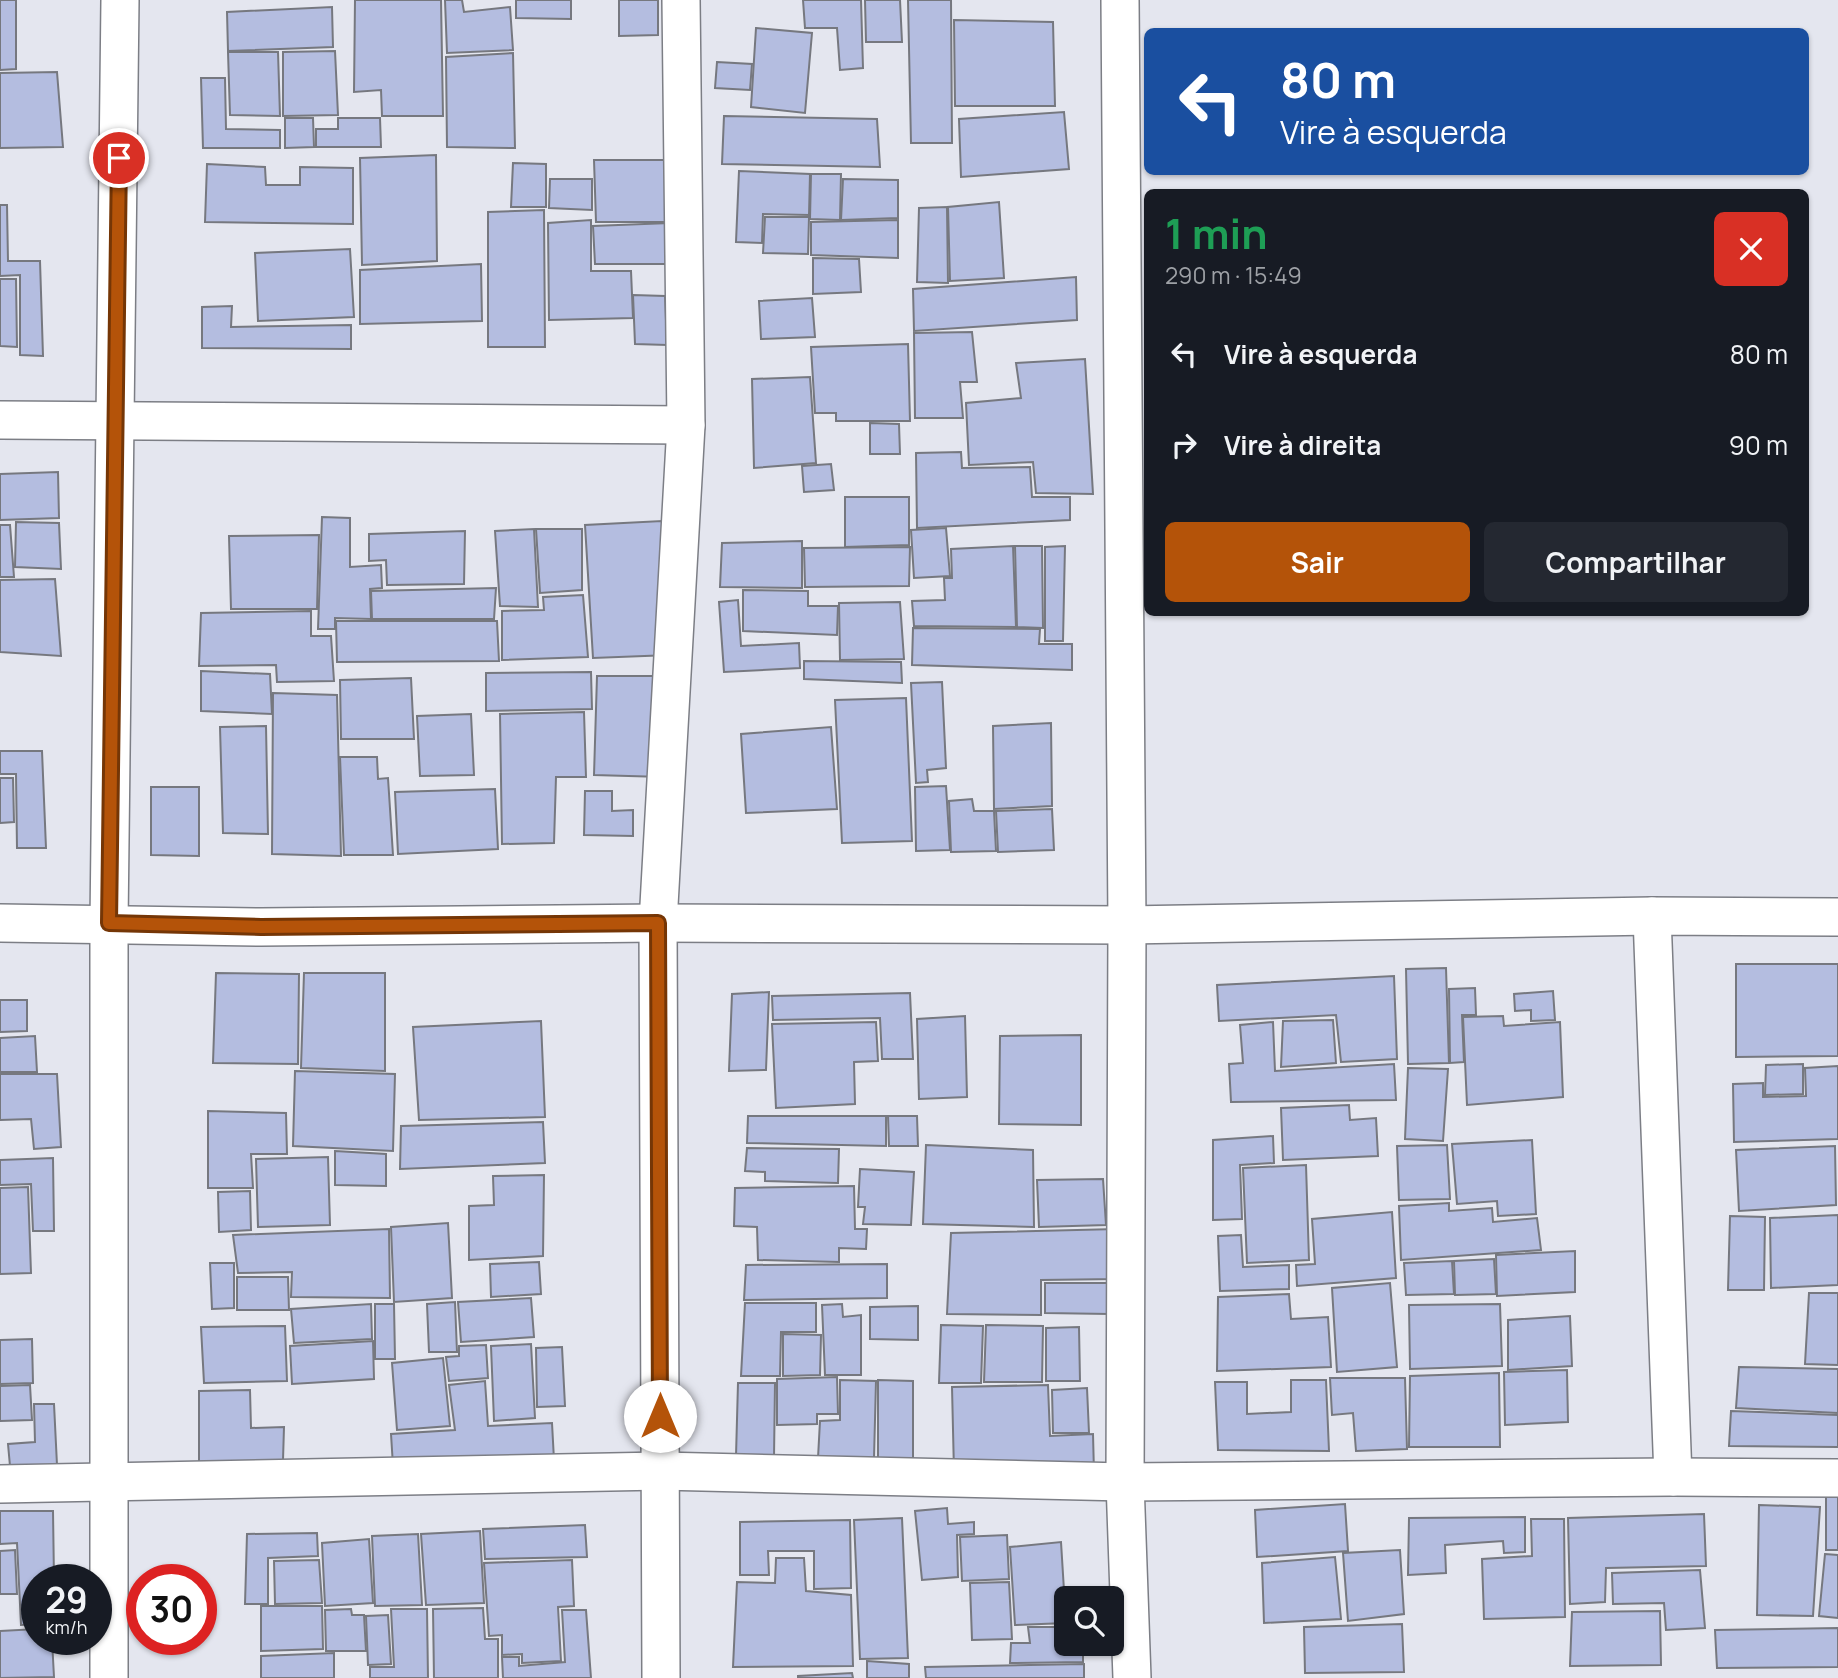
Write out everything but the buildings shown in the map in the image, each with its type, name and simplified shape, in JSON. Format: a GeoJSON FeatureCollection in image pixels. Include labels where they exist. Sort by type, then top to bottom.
{"type":"FeatureCollection","features":[{"type":"Feature","properties":{"kind":"street"},"geometry":{"type":"LineString","coordinates":[[109,1678],[109,923],[120,0]]}},
{"type":"Feature","properties":{"kind":"street"},"geometry":{"type":"LineString","coordinates":[[662,1678],[658,923],[686,425],[681,0]]}},
{"type":"Feature","properties":{"kind":"street"},"geometry":{"type":"LineString","coordinates":[[1120,0],[1126,925],[1125,1482],[1132,1678]]}},
{"type":"Feature","properties":{"kind":"street"},"geometry":{"type":"LineString","coordinates":[[0,420],[686,425]]}},
{"type":"Feature","properties":{"kind":"street"},"geometry":{"type":"LineString","coordinates":[[1652,916],[1673,1477]]}},
{"type":"Feature","properties":{"kind":"street"},"geometry":{"type":"LineString","coordinates":[[0,923],[261,927],[658,923],[1126,925],[1652,916],[1838,917]]}},
{"type":"Feature","properties":{"kind":"street"},"geometry":{"type":"LineString","coordinates":[[0,1484],[661,1471],[1125,1482],[1838,1478]]}},
{"type":"Feature","properties":{"kind":"route"},"geometry":{"type":"LineString","coordinates":[[119,158],[109,923],[261,927],[658,923],[660,1416]]}}]}
